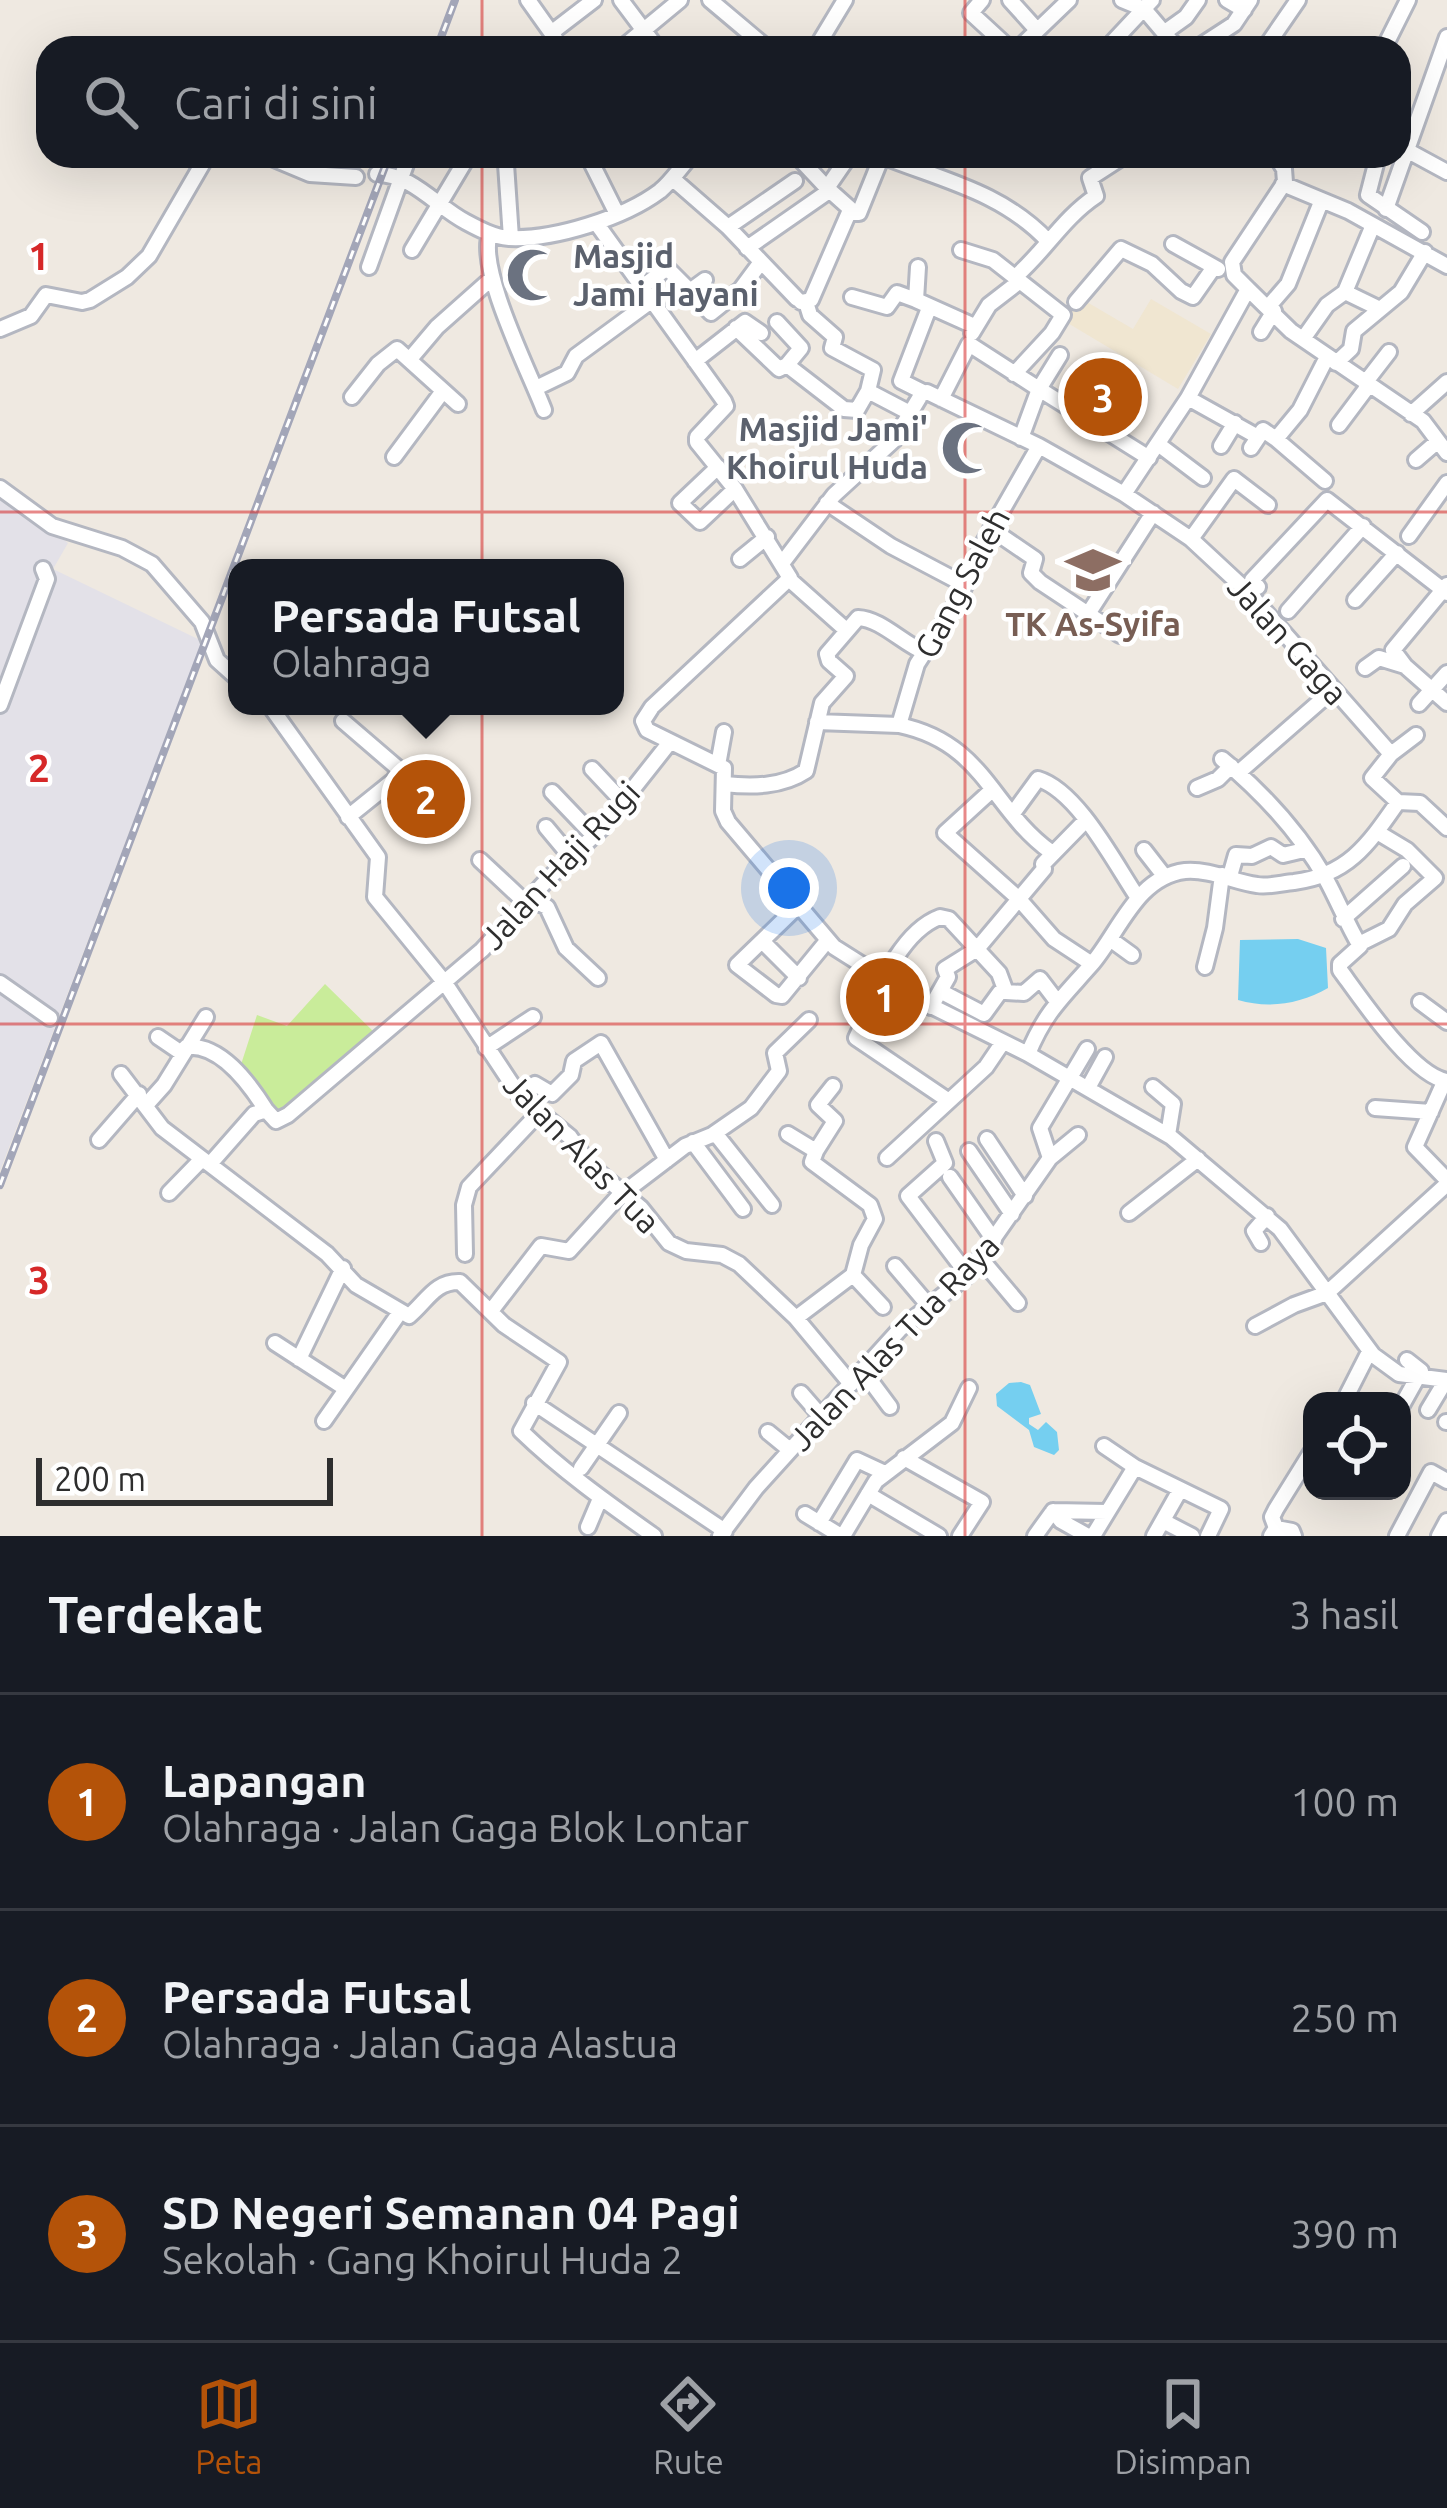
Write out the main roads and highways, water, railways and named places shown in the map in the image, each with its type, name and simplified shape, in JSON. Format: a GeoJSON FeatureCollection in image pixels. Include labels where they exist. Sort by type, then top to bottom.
{"type":"FeatureCollection","features":[{"type":"Feature","properties":{"kind":"water"},"geometry":{"type":"Polygon","coordinates":[[[1298,939],[1326,948],[1328,988],[1284,1003],[1238,1000],[1240,940],[1298,939]]]}},
{"type":"Feature","properties":{"kind":"water"},"geometry":{"type":"Polygon","coordinates":[[[1009,1383],[1030,1385],[1041,1414],[1029,1418],[1029,1424],[1038,1430],[1046,1422],[1057,1432],[1059,1450],[1054,1455],[1034,1447],[1029,1430],[997,1406],[996,1394],[1009,1383]]]}},
{"type":"Feature","properties":{"kind":"railway"},"geometry":{"type":"LineString","coordinates":[[442,36],[455,0]]}},
{"type":"Feature","properties":{"kind":"railway"},"geometry":{"type":"LineString","coordinates":[[237,559],[384,168]]}},
{"type":"Feature","properties":{"kind":"railway"},"geometry":{"type":"LineString","coordinates":[[0,1185],[228,582]]}},
{"type":"Feature","properties":{"kind":"place","name":"Masjid Jami Hayani"},"geometry":{"type":"Point","coordinates":[533,275]}},
{"type":"Feature","properties":{"kind":"place","name":"SD Negeri Semanan 04 Pagi"},"geometry":{"type":"Point","coordinates":[1103,397]}},
{"type":"Feature","properties":{"kind":"place","name":"Masjid Jami' Khoirul Huda"},"geometry":{"type":"Point","coordinates":[968,448]}},
{"type":"Feature","properties":{"kind":"place","name":"TK As-Syifa"},"geometry":{"type":"Point","coordinates":[1093,570]}},
{"type":"Feature","properties":{"kind":"place","name":"Persada Futsal"},"geometry":{"type":"Point","coordinates":[426,799]}},
{"type":"Feature","properties":{"kind":"place","name":"Lapangan"},"geometry":{"type":"Point","coordinates":[885,997]}}]}
